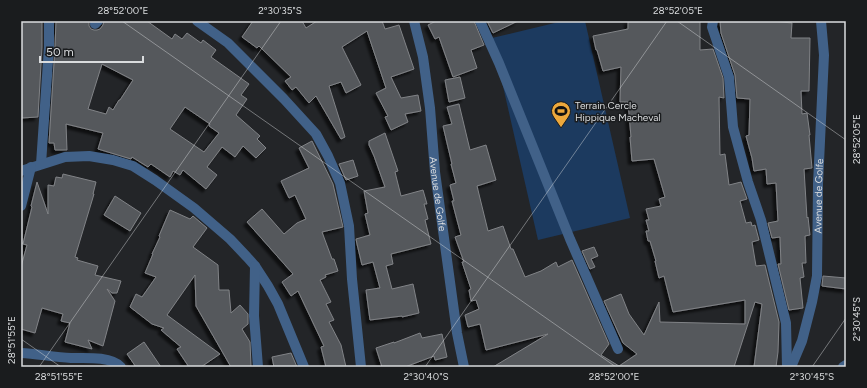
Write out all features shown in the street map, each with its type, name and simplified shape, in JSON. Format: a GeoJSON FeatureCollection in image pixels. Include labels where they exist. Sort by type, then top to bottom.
{"type":"FeatureCollection","features":[{"type":"Feature","properties":{"kind":"street"},"geometry":{"type":"LineString","coordinates":[[21,206],[36,166],[49,47],[49,21]]}},
{"type":"Feature","properties":{"kind":"street"},"geometry":{"type":"LineString","coordinates":[[196,21],[228,43],[284,99],[316,134],[328,156],[340,183],[349,226],[352,279],[361,367]]}},
{"type":"Feature","properties":{"kind":"street","name":"Avenue de Golfe"},"geometry":{"type":"LineString","coordinates":[[414,21],[423,57],[430,108],[436,180],[457,333],[464,367]]}},
{"type":"Feature","properties":{"kind":"street"},"geometry":{"type":"LineString","coordinates":[[480,21],[499,63],[570,239],[618,349]]}},
{"type":"Feature","properties":{"kind":"street"},"geometry":{"type":"LineString","coordinates":[[713,21],[712,27],[729,77],[733,127],[748,182],[763,227],[786,322],[787,367]]}},
{"type":"Feature","properties":{"kind":"street","name":"Avenue de Golfe"},"geometry":{"type":"LineString","coordinates":[[791,367],[802,341],[817,276],[818,184],[824,55],[821,21]]}},
{"type":"Feature","properties":{"kind":"street"},"geometry":{"type":"LineString","coordinates":[[21,171],[65,157],[89,156],[114,160],[133,166],[154,180],[194,208],[230,239],[248,257],[268,286],[278,304],[304,367]]}},
{"type":"Feature","properties":{"kind":"street"},"geometry":{"type":"LineString","coordinates":[[255,266],[254,316],[258,367]]}},
{"type":"Feature","properties":{"kind":"street"},"geometry":{"type":"LineString","coordinates":[[21,353],[71,358],[97,358],[108,360],[121,367]]}},
{"type":"Feature","properties":{"kind":"shaded area","name":"Terrain Cercle Hippique Macheval"},"geometry":{"type":"Polygon","coordinates":[[[563,21],[585,21],[630,218],[538,240],[492,38],[563,21]]]}},
{"type":"Feature","properties":{"kind":"building"},"geometry":{"type":"Polygon","coordinates":[[[21,21],[42,21],[38,117],[21,118],[21,21]]]}},
{"type":"Feature","properties":{"kind":"building"},"geometry":{"type":"Polygon","coordinates":[[[56,21],[89,21],[89,26],[91,29],[97,30],[100,29],[104,21],[147,21],[172,39],[175,34],[182,39],[187,33],[201,43],[203,40],[216,50],[211,57],[249,84],[241,95],[247,99],[236,115],[260,136],[257,139],[266,148],[256,158],[243,146],[235,157],[222,147],[207,167],[217,175],[206,189],[183,170],[180,175],[173,171],[170,177],[151,164],[148,167],[132,157],[131,159],[98,149],[103,133],[66,124],[67,150],[55,150],[54,143],[49,143],[56,21]],[[102,64],[88,109],[106,114],[109,107],[113,110],[133,80],[102,64]],[[185,107],[170,129],[204,152],[219,133],[209,126],[210,124],[185,107]]]}},
{"type":"Feature","properties":{"kind":"building"},"geometry":{"type":"Polygon","coordinates":[[[253,21],[302,21],[306,28],[317,21],[382,21],[385,29],[399,25],[414,69],[391,77],[401,98],[418,95],[421,111],[405,114],[408,122],[391,130],[385,117],[388,116],[376,93],[386,88],[367,31],[342,47],[361,85],[346,93],[341,82],[329,86],[345,137],[341,139],[316,96],[309,103],[296,87],[292,90],[285,81],[291,77],[259,46],[257,48],[242,37],[253,21]]]}},
{"type":"Feature","properties":{"kind":"building"},"geometry":{"type":"Polygon","coordinates":[[[436,21],[474,21],[484,45],[471,50],[477,68],[453,77],[439,37],[435,39],[428,25],[436,21]]]}},
{"type":"Feature","properties":{"kind":"building"},"geometry":{"type":"Polygon","coordinates":[[[487,21],[518,21],[493,33],[487,21]]]}},
{"type":"Feature","properties":{"kind":"building"},"geometry":{"type":"Polygon","coordinates":[[[628,21],[700,21],[700,50],[713,49],[723,78],[724,98],[719,97],[720,155],[725,154],[729,185],[741,182],[747,199],[740,201],[746,223],[751,222],[752,226],[755,225],[759,240],[752,242],[756,266],[765,265],[779,322],[776,367],[754,367],[762,304],[755,302],[734,367],[493,367],[548,334],[486,350],[480,324],[468,327],[465,315],[479,309],[476,300],[471,301],[469,290],[471,289],[462,262],[464,262],[455,237],[461,235],[452,201],[454,201],[450,185],[456,183],[443,126],[452,124],[447,107],[459,104],[470,150],[486,145],[496,180],[477,186],[488,231],[503,226],[511,249],[513,249],[525,277],[541,271],[556,262],[558,267],[572,260],[609,344],[601,355],[619,366],[637,354],[623,343],[604,301],[621,294],[629,314],[644,335],[659,302],[660,322],[745,324],[745,300],[673,312],[664,276],[659,278],[656,261],[650,241],[648,241],[646,231],[649,231],[646,220],[649,220],[646,209],[661,206],[659,199],[665,197],[654,159],[632,161],[628,102],[620,102],[621,67],[603,71],[593,36],[628,29],[628,21]]]}},
{"type":"Feature","properties":{"kind":"building"},"geometry":{"type":"Polygon","coordinates":[[[720,21],[772,21],[792,23],[791,38],[810,38],[809,91],[801,91],[802,114],[807,113],[812,168],[804,169],[807,218],[808,217],[810,235],[805,236],[806,263],[802,263],[804,277],[800,278],[803,308],[789,310],[778,264],[781,264],[780,237],[772,238],[768,223],[778,221],[776,183],[767,184],[766,169],[754,171],[746,136],[749,135],[750,99],[737,98],[735,75],[721,33],[720,21]]]}},
{"type":"Feature","properties":{"kind":"building"},"geometry":{"type":"Polygon","coordinates":[[[460,77],[465,98],[449,102],[445,80],[460,77]]]}},
{"type":"Feature","properties":{"kind":"building"},"geometry":{"type":"Polygon","coordinates":[[[385,133],[398,171],[395,172],[401,196],[423,190],[427,204],[424,204],[428,219],[425,220],[431,244],[391,254],[393,264],[386,266],[392,289],[413,284],[419,313],[402,317],[370,320],[366,290],[380,288],[373,262],[362,265],[356,239],[370,235],[365,214],[368,213],[364,191],[385,187],[369,145],[369,141],[385,133]]]}},
{"type":"Feature","properties":{"kind":"building"},"geometry":{"type":"Polygon","coordinates":[[[312,141],[333,184],[343,227],[322,232],[338,271],[325,275],[326,277],[320,280],[331,302],[326,304],[334,320],[329,322],[341,345],[346,367],[326,367],[321,347],[324,346],[298,291],[291,296],[282,282],[293,274],[247,222],[262,209],[284,234],[297,223],[306,219],[295,195],[289,198],[281,181],[309,168],[299,148],[312,141]]]}},
{"type":"Feature","properties":{"kind":"building"},"geometry":{"type":"Polygon","coordinates":[[[353,160],[358,176],[346,180],[339,164],[353,160]]]}},
{"type":"Feature","properties":{"kind":"building"},"geometry":{"type":"Polygon","coordinates":[[[63,174],[96,182],[94,194],[75,257],[78,258],[77,260],[98,266],[95,275],[121,281],[117,293],[112,293],[107,289],[115,301],[103,346],[88,340],[92,349],[65,342],[70,323],[61,321],[63,314],[42,308],[35,333],[21,329],[21,267],[27,245],[23,244],[37,182],[48,214],[48,185],[54,186],[56,177],[62,178],[63,174]]]}},
{"type":"Feature","properties":{"kind":"building"},"geometry":{"type":"Polygon","coordinates":[[[115,196],[141,213],[130,231],[104,215],[115,196]]]}},
{"type":"Feature","properties":{"kind":"building"},"geometry":{"type":"Polygon","coordinates":[[[170,210],[190,219],[193,216],[207,228],[193,247],[218,265],[219,290],[229,290],[231,313],[240,305],[248,314],[248,324],[242,329],[250,342],[251,366],[231,367],[196,306],[195,275],[167,315],[220,354],[201,367],[189,367],[177,349],[181,347],[161,330],[164,328],[152,324],[130,307],[136,294],[142,297],[156,277],[145,273],[170,210]]]}},
{"type":"Feature","properties":{"kind":"building"},"geometry":{"type":"Polygon","coordinates":[[[594,247],[598,256],[591,259],[595,267],[590,269],[582,251],[594,247]]]}},
{"type":"Feature","properties":{"kind":"building"},"geometry":{"type":"Polygon","coordinates":[[[823,276],[846,278],[846,289],[822,286],[823,276]]]}},
{"type":"Feature","properties":{"kind":"building"},"geometry":{"type":"Polygon","coordinates":[[[420,333],[422,338],[442,334],[447,357],[435,360],[434,356],[405,367],[382,367],[376,348],[420,333]]]}},
{"type":"Feature","properties":{"kind":"building"},"geometry":{"type":"Polygon","coordinates":[[[144,342],[161,367],[136,367],[127,354],[144,342]]]}},
{"type":"Feature","properties":{"kind":"building"},"geometry":{"type":"Polygon","coordinates":[[[291,353],[297,367],[274,367],[272,357],[291,353]]]}},
{"type":"Feature","properties":{"kind":"place","name":"Terrain Cercle Hippique Macheval"},"geometry":{"type":"Point","coordinates":[561,128]}}]}
